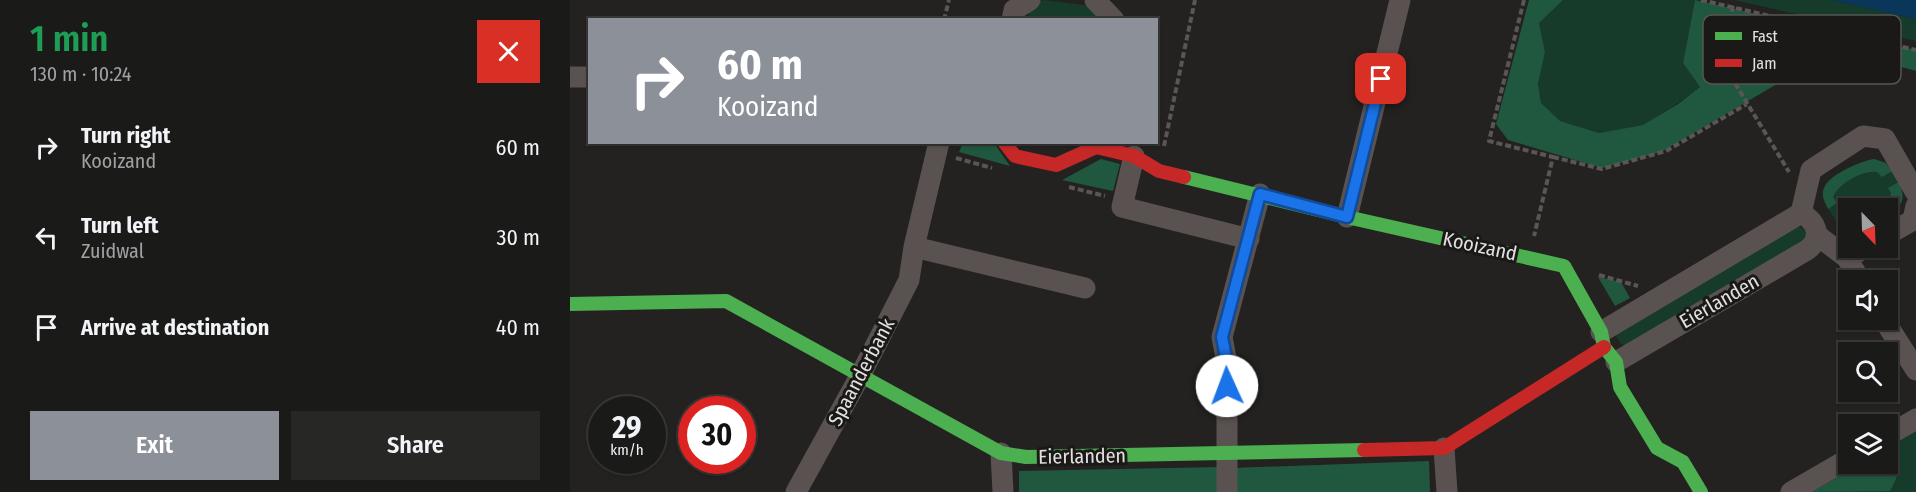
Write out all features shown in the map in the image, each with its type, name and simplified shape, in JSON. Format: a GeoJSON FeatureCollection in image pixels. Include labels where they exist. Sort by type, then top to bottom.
{"type":"FeatureCollection","features":[{"type":"Feature","properties":{"kind":"street"},"geometry":{"type":"LineString","coordinates":[[1012,18],[1014,10],[1030,0]]}},
{"type":"Feature","properties":{"kind":"street"},"geometry":{"type":"LineString","coordinates":[[1095,0],[1112,18]]}},
{"type":"Feature","properties":{"kind":"street"},"geometry":{"type":"LineString","coordinates":[[1347,217],[1400,0]]}},
{"type":"Feature","properties":{"kind":"street"},"geometry":{"type":"LineString","coordinates":[[570,77],[588,77]]}},
{"type":"Feature","properties":{"kind":"street"},"geometry":{"type":"LineString","coordinates":[[1838,251],[1817,235],[1816,226],[1802,204],[1811,170],[1863,136],[1885,139],[1916,193]]}},
{"type":"Feature","properties":{"kind":"street","name":"Spaanderbank"},"geometry":{"type":"LineString","coordinates":[[796,492],[860,376],[909,280],[914,247],[939,144]]}},
{"type":"Feature","properties":{"kind":"street"},"geometry":{"type":"LineString","coordinates":[[1006,144],[1015,156],[1056,165],[1097,145]]}},
{"type":"Feature","properties":{"kind":"street","name":"Kooizand"},"geometry":{"type":"LineString","coordinates":[[1097,145],[1134,156],[1159,171],[1347,217],[1564,266],[1607,347],[1620,387],[1657,448],[1683,462],[1701,492]]}},
{"type":"Feature","properties":{"kind":"street"},"geometry":{"type":"LineString","coordinates":[[1134,156],[1122,207],[1249,239]]}},
{"type":"Feature","properties":{"kind":"street"},"geometry":{"type":"LineString","coordinates":[[1227,492],[1227,363],[1222,337],[1260,194]]}},
{"type":"Feature","properties":{"kind":"street","name":"Eierlanden"},"geometry":{"type":"LineString","coordinates":[[1607,347],[1665,293],[1802,204]]}},
{"type":"Feature","properties":{"kind":"street"},"geometry":{"type":"LineString","coordinates":[[1898,229],[1913,220],[1916,206]]}},
{"type":"Feature","properties":{"kind":"street","name":"Eierlanden"},"geometry":{"type":"LineString","coordinates":[[570,304],[726,301],[1001,453],[1026,457],[1444,448],[1607,347],[1807,250],[1814,245],[1817,235]]}},
{"type":"Feature","properties":{"kind":"street"},"geometry":{"type":"LineString","coordinates":[[914,247],[1085,288]]}},
{"type":"Feature","properties":{"kind":"street"},"geometry":{"type":"LineString","coordinates":[[1847,258],[1854,270]]}},
{"type":"Feature","properties":{"kind":"street"},"geometry":{"type":"LineString","coordinates":[[1890,330],[1916,370]]}},
{"type":"Feature","properties":{"kind":"street"},"geometry":{"type":"LineString","coordinates":[[1898,430],[1916,419]]}},
{"type":"Feature","properties":{"kind":"street"},"geometry":{"type":"LineString","coordinates":[[1444,448],[1447,492]]}},
{"type":"Feature","properties":{"kind":"street"},"geometry":{"type":"LineString","coordinates":[[1001,453],[1003,492]]}},
{"type":"Feature","properties":{"kind":"street"},"geometry":{"type":"LineString","coordinates":[[1791,492],[1838,465]]}},
{"type":"Feature","properties":{"kind":"path"},"geometry":{"type":"LineString","coordinates":[[944,18],[949,0]]}},
{"type":"Feature","properties":{"kind":"path"},"geometry":{"type":"LineString","coordinates":[[1159,171],[1195,0]]}},
{"type":"Feature","properties":{"kind":"path"},"geometry":{"type":"LineString","coordinates":[[1524,0],[1489,141],[1602,169],[1666,152],[1747,104]]}},
{"type":"Feature","properties":{"kind":"path"},"geometry":{"type":"LineString","coordinates":[[1701,0],[1770,15]]}},
{"type":"Feature","properties":{"kind":"path"},"geometry":{"type":"LineString","coordinates":[[1731,15],[1733,6]]}},
{"type":"Feature","properties":{"kind":"path"},"geometry":{"type":"LineString","coordinates":[[1901,46],[1916,50]]}},
{"type":"Feature","properties":{"kind":"path"},"geometry":{"type":"LineString","coordinates":[[1735,84],[1802,204]]}},
{"type":"Feature","properties":{"kind":"path"},"geometry":{"type":"LineString","coordinates":[[1529,257],[1553,157]]}},
{"type":"Feature","properties":{"kind":"path"},"geometry":{"type":"LineString","coordinates":[[1597,275],[1665,293]]}},
{"type":"Feature","properties":{"kind":"green space"},"geometry":{"type":"Polygon","coordinates":[[[1044,0],[1091,6],[1104,18],[1028,18],[1037,3],[1044,0]]]}},
{"type":"Feature","properties":{"kind":"green space"},"geometry":{"type":"Polygon","coordinates":[[[1529,0],[1563,0],[1539,23],[1545,52],[1538,84],[1541,103],[1560,121],[1599,133],[1643,125],[1678,104],[1700,87],[1683,63],[1695,0],[1761,15],[1703,15],[1703,84],[1777,84],[1661,152],[1602,168],[1508,140],[1496,124],[1529,0]]]}},
{"type":"Feature","properties":{"kind":"green space"},"geometry":{"type":"Polygon","coordinates":[[[1563,0],[1695,0],[1683,63],[1700,87],[1644,125],[1599,133],[1559,121],[1541,103],[1538,84],[1545,52],[1539,23],[1563,0]]]}},
{"type":"Feature","properties":{"kind":"green space"},"geometry":{"type":"Polygon","coordinates":[[[1734,0],[1831,0],[1898,15],[1801,15],[1734,0]]]}},
{"type":"Feature","properties":{"kind":"green space"},"geometry":{"type":"Polygon","coordinates":[[[1901,16],[1916,19],[1916,41],[1901,38],[1901,16]]]}},
{"type":"Feature","properties":{"kind":"green space"},"geometry":{"type":"Polygon","coordinates":[[[1901,47],[1916,50],[1916,71],[1901,67],[1901,47]]]}},
{"type":"Feature","properties":{"kind":"green space"},"geometry":{"type":"Polygon","coordinates":[[[963,144],[995,144],[1010,166],[959,152],[963,144]]]}},
{"type":"Feature","properties":{"kind":"green space"},"geometry":{"type":"Polygon","coordinates":[[[1101,159],[1120,164],[1113,191],[1062,180],[1101,159]]]}},
{"type":"Feature","properties":{"kind":"green space"},"geometry":{"type":"Polygon","coordinates":[[[1874,159],[1888,167],[1900,187],[1902,201],[1898,207],[1898,198],[1838,198],[1838,224],[1826,206],[1823,192],[1833,178],[1859,163],[1874,159]]]}},
{"type":"Feature","properties":{"kind":"green space"},"geometry":{"type":"Polygon","coordinates":[[[1874,159],[1886,163],[1892,171],[1882,177],[1877,172],[1871,172],[1852,179],[1836,192],[1833,197],[1837,203],[1828,209],[1823,192],[1828,181],[1847,169],[1874,159]]]}},
{"type":"Feature","properties":{"kind":"green space"},"geometry":{"type":"Polygon","coordinates":[[[1899,182],[1902,202],[1898,208],[1898,198],[1890,198],[1891,193],[1888,188],[1899,182]]]}},
{"type":"Feature","properties":{"kind":"green space"},"geometry":{"type":"Polygon","coordinates":[[[1795,225],[1805,231],[1807,242],[1628,347],[1621,344],[1616,336],[1617,330],[1795,225]]]}},
{"type":"Feature","properties":{"kind":"green space"},"geometry":{"type":"Polygon","coordinates":[[[1598,277],[1621,282],[1630,298],[1615,306],[1598,277]]]}},
{"type":"Feature","properties":{"kind":"green space"},"geometry":{"type":"Polygon","coordinates":[[[1916,431],[1916,492],[1812,492],[1844,474],[1898,474],[1898,442],[1916,431]]]}},
{"type":"Feature","properties":{"kind":"green space"},"geometry":{"type":"Polygon","coordinates":[[[1429,461],[1430,492],[1234,492],[1233,468],[1429,461]]]}},
{"type":"Feature","properties":{"kind":"green space"},"geometry":{"type":"Polygon","coordinates":[[[1220,467],[1220,492],[1019,492],[1019,471],[1220,467]]]}},
{"type":"Feature","properties":{"kind":"green space"},"geometry":{"type":"Polygon","coordinates":[[[1844,474],[1898,474],[1890,491],[1812,492],[1844,474]]]}},
{"type":"Feature","properties":{"kind":"water"},"geometry":{"type":"Polygon","coordinates":[[[1831,0],[1916,0],[1916,19],[1831,0]]]}},
{"type":"Feature","properties":{"kind":"traffic: fast"},"geometry":{"type":"LineString","coordinates":[[1184,177],[1564,266],[1601,332],[1604,347],[1616,362],[1620,387],[1657,448],[1683,462],[1701,492]]}},
{"type":"Feature","properties":{"kind":"traffic: fast"},"geometry":{"type":"LineString","coordinates":[[570,304],[726,301],[1001,453],[1026,457],[1364,450]]}},
{"type":"Feature","properties":{"kind":"traffic: jam"},"geometry":{"type":"LineString","coordinates":[[1006,144],[1015,156],[1056,165],[1096,147],[1134,156],[1159,171],[1184,177]]}},
{"type":"Feature","properties":{"kind":"traffic: jam"},"geometry":{"type":"LineString","coordinates":[[1364,450],[1444,448],[1604,347]]}},
{"type":"Feature","properties":{"kind":"route"},"geometry":{"type":"LineString","coordinates":[[1227,386],[1227,363],[1222,337],[1260,194],[1347,217],[1381,79]]}}]}
